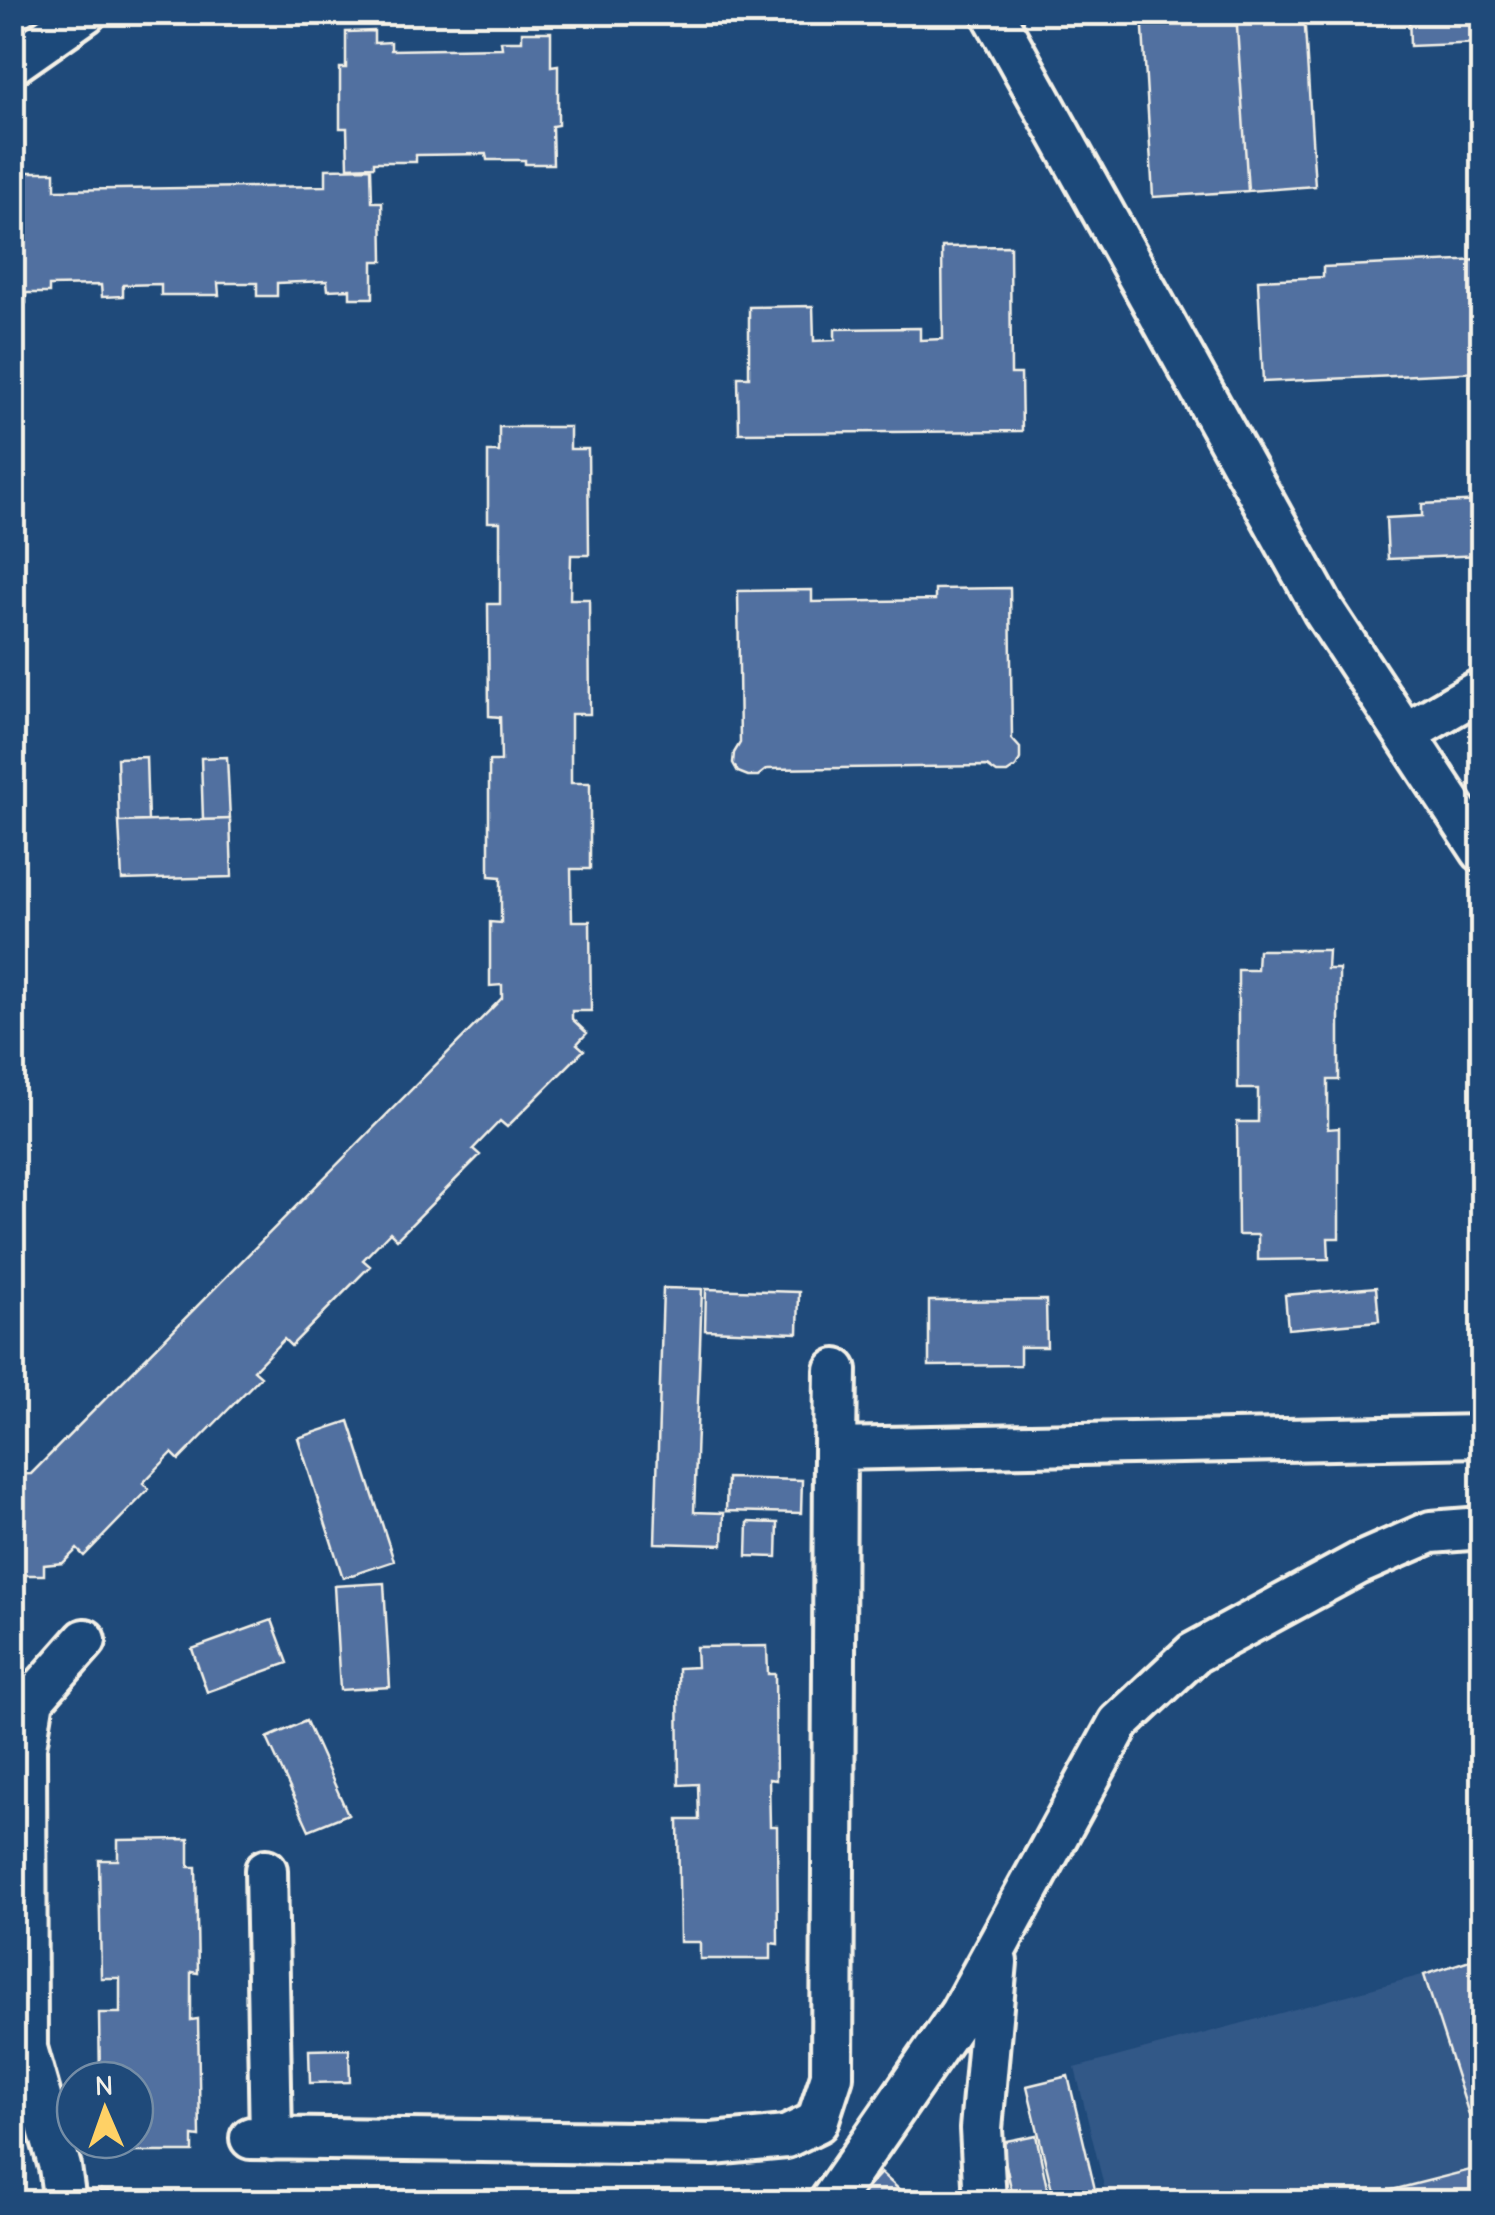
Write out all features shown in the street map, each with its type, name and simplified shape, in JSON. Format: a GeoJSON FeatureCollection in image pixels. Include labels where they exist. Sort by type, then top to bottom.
{"type":"FeatureCollection","features":[{"type":"Feature","properties":{"kind":"street"},"geometry":{"type":"LineString","coordinates":[[12,64],[86,12]]}},
{"type":"Feature","properties":{"kind":"street"},"geometry":{"type":"LineString","coordinates":[[992,12],[1324,612],[1482,851]]}},
{"type":"Feature","properties":{"kind":"street"},"geometry":{"type":"LineString","coordinates":[[1405,734],[1482,689]]}},
{"type":"Feature","properties":{"kind":"street"},"geometry":{"type":"LineString","coordinates":[[266,1870],[262,2139],[713,2144],[786,2137],[817,2122],[832,2076],[836,1370]]}},
{"type":"Feature","properties":{"kind":"street"},"geometry":{"type":"LineString","coordinates":[[835,1449],[1482,1436]]}},
{"type":"Feature","properties":{"kind":"street"},"geometry":{"type":"LineString","coordinates":[[830,2202],[960,2014],[1119,1723],[1194,1653],[1358,1564],[1432,1532],[1482,1528]]}},
{"type":"Feature","properties":{"kind":"street"},"geometry":{"type":"LineString","coordinates":[[66,2202],[26,2048],[25,1747],[33,1699],[85,1640]]}},
{"type":"Feature","properties":{"kind":"street"},"geometry":{"type":"LineString","coordinates":[[985,2202],[982,2129],[998,1943]]}},
{"type":"Feature","properties":{"kind":"shaded area"},"geometry":{"type":"Polygon","coordinates":[[[1482,1959],[1482,2202],[1108,2202],[1075,2068],[1482,1959]]]}},
{"type":"Feature","properties":{"kind":"building"},"geometry":{"type":"Polygon","coordinates":[[[712,12],[747,12],[719,26],[712,12]]]}},
{"type":"Feature","properties":{"kind":"building"},"geometry":{"type":"Polygon","coordinates":[[[1142,12],[1236,12],[1248,191],[1153,197],[1142,12]]]}},
{"type":"Feature","properties":{"kind":"building"},"geometry":{"type":"Polygon","coordinates":[[[1236,12],[1304,12],[1315,186],[1248,191],[1236,12]]]}},
{"type":"Feature","properties":{"kind":"building"},"geometry":{"type":"Polygon","coordinates":[[[1409,12],[1482,12],[1482,43],[1410,46],[1409,12]]]}},
{"type":"Feature","properties":{"kind":"building"},"geometry":{"type":"Polygon","coordinates":[[[374,31],[374,43],[391,42],[391,50],[502,48],[501,41],[522,41],[522,32],[551,32],[551,66],[558,65],[558,125],[552,126],[553,164],[487,160],[486,154],[416,155],[416,162],[374,162],[374,166],[348,167],[347,128],[340,128],[340,68],[346,68],[346,32],[374,31]]]}},
{"type":"Feature","properties":{"kind":"building"},"geometry":{"type":"Polygon","coordinates":[[[371,168],[372,202],[382,202],[383,261],[373,261],[373,298],[350,298],[350,289],[328,290],[327,281],[277,283],[277,296],[257,296],[257,283],[218,283],[219,295],[161,295],[161,284],[123,285],[123,296],[102,297],[101,285],[49,286],[49,293],[26,293],[26,303],[12,303],[12,172],[55,172],[55,190],[326,186],[326,169],[371,168]]]}},
{"type":"Feature","properties":{"kind":"building"},"geometry":{"type":"Polygon","coordinates":[[[1010,246],[1011,374],[1021,374],[1022,431],[739,433],[738,377],[749,377],[749,307],[813,306],[814,341],[835,340],[835,329],[920,328],[920,340],[943,339],[942,247],[1010,246]]]}},
{"type":"Feature","properties":{"kind":"building"},"geometry":{"type":"Polygon","coordinates":[[[1482,260],[1482,372],[1263,382],[1258,280],[1323,277],[1323,267],[1482,260]]]}},
{"type":"Feature","properties":{"kind":"building"},"geometry":{"type":"Polygon","coordinates":[[[499,427],[570,427],[570,449],[588,449],[589,555],[571,555],[570,599],[589,599],[590,714],[571,714],[571,783],[590,783],[590,869],[571,869],[572,921],[590,921],[591,1011],[572,1011],[572,1019],[587,1033],[577,1044],[584,1050],[507,1127],[500,1121],[473,1149],[480,1155],[397,1239],[390,1232],[363,1260],[370,1266],[291,1346],[284,1339],[254,1370],[261,1376],[179,1460],[172,1453],[143,1483],[149,1489],[84,1556],[77,1549],[63,1563],[44,1565],[44,1575],[12,1575],[12,1475],[31,1474],[502,998],[502,985],[490,986],[490,922],[501,923],[501,877],[489,876],[489,761],[501,761],[500,717],[489,716],[488,604],[500,604],[500,522],[488,522],[488,452],[499,452],[499,427]]]}},
{"type":"Feature","properties":{"kind":"building"},"geometry":{"type":"Polygon","coordinates":[[[1482,501],[1482,555],[1388,559],[1386,518],[1422,516],[1422,504],[1482,501]]]}},
{"type":"Feature","properties":{"kind":"building"},"geometry":{"type":"Polygon","coordinates":[[[1010,588],[1012,739],[1020,748],[1016,767],[1007,773],[997,773],[987,766],[767,769],[758,776],[738,772],[733,763],[740,743],[738,591],[812,590],[812,602],[935,600],[935,589],[1010,588]]]}},
{"type":"Feature","properties":{"kind":"building"},"geometry":{"type":"Polygon","coordinates":[[[146,757],[148,821],[119,822],[117,758],[146,757]]]}},
{"type":"Feature","properties":{"kind":"building"},"geometry":{"type":"Polygon","coordinates":[[[227,757],[230,819],[203,820],[201,758],[227,757]]]}},
{"type":"Feature","properties":{"kind":"building"},"geometry":{"type":"Polygon","coordinates":[[[230,819],[232,877],[122,880],[119,822],[230,819]]]}},
{"type":"Feature","properties":{"kind":"building"},"geometry":{"type":"Polygon","coordinates":[[[1258,950],[1328,950],[1327,969],[1339,969],[1339,1080],[1328,1080],[1328,1129],[1339,1128],[1339,1238],[1328,1238],[1329,1259],[1258,1260],[1258,1235],[1238,1235],[1237,1122],[1258,1122],[1258,1089],[1238,1089],[1238,970],[1257,970],[1258,950]]]}},
{"type":"Feature","properties":{"kind":"building"},"geometry":{"type":"Polygon","coordinates":[[[1376,1287],[1379,1321],[1288,1329],[1285,1295],[1376,1287]]]}},
{"type":"Feature","properties":{"kind":"building"},"geometry":{"type":"Polygon","coordinates":[[[663,1288],[702,1289],[694,1512],[724,1513],[723,1545],[655,1543],[663,1288]]]}},
{"type":"Feature","properties":{"kind":"building"},"geometry":{"type":"Polygon","coordinates":[[[706,1289],[799,1292],[798,1333],[705,1330],[706,1289]]]}},
{"type":"Feature","properties":{"kind":"building"},"geometry":{"type":"Polygon","coordinates":[[[1046,1300],[1047,1347],[1020,1347],[1020,1365],[929,1366],[929,1301],[1046,1300]]]}},
{"type":"Feature","properties":{"kind":"building"},"geometry":{"type":"Polygon","coordinates":[[[349,1421],[394,1561],[343,1578],[298,1438],[349,1421]]]}},
{"type":"Feature","properties":{"kind":"building"},"geometry":{"type":"Polygon","coordinates":[[[727,1478],[802,1480],[801,1513],[726,1511],[727,1478]]]}},
{"type":"Feature","properties":{"kind":"building"},"geometry":{"type":"Polygon","coordinates":[[[748,1522],[778,1523],[777,1557],[747,1556],[748,1522]]]}},
{"type":"Feature","properties":{"kind":"building"},"geometry":{"type":"Polygon","coordinates":[[[384,1583],[390,1687],[340,1690],[334,1586],[384,1583]]]}},
{"type":"Feature","properties":{"kind":"building"},"geometry":{"type":"Polygon","coordinates":[[[272,1620],[288,1663],[207,1692],[192,1649],[272,1620]]]}},
{"type":"Feature","properties":{"kind":"building"},"geometry":{"type":"Polygon","coordinates":[[[767,1646],[768,1674],[775,1674],[776,1780],[769,1779],[770,1826],[777,1826],[778,1944],[771,1943],[771,1959],[700,1959],[700,1942],[680,1942],[678,1820],[699,1820],[698,1784],[679,1785],[678,1668],[697,1667],[696,1647],[767,1646]]]}},
{"type":"Feature","properties":{"kind":"building"},"geometry":{"type":"Polygon","coordinates":[[[306,1721],[348,1814],[309,1830],[267,1738],[306,1721]]]}},
{"type":"Feature","properties":{"kind":"building"},"geometry":{"type":"Polygon","coordinates":[[[189,1839],[189,1867],[196,1867],[198,1973],[191,1972],[191,2020],[198,2019],[200,2137],[193,2136],[193,2152],[155,2152],[155,2060],[100,2060],[99,2013],[120,2013],[120,1978],[101,1978],[99,1860],[118,1860],[118,1840],[189,1839]]]}},
{"type":"Feature","properties":{"kind":"building"},"geometry":{"type":"Polygon","coordinates":[[[1482,1956],[1482,2128],[1474,2130],[1424,1975],[1482,1956]]]}},
{"type":"Feature","properties":{"kind":"building"},"geometry":{"type":"Polygon","coordinates":[[[349,2049],[350,2082],[310,2083],[309,2050],[349,2049]]]}},
{"type":"Feature","properties":{"kind":"building"},"geometry":{"type":"Polygon","coordinates":[[[1068,2076],[1098,2202],[1055,2202],[1027,2086],[1068,2076]]]}},
{"type":"Feature","properties":{"kind":"building"},"geometry":{"type":"Polygon","coordinates":[[[1036,2135],[1050,2202],[1014,2202],[1001,2142],[1036,2135]]]}},
{"type":"Feature","properties":{"kind":"building"},"geometry":{"type":"Polygon","coordinates":[[[1482,2167],[1482,2202],[1345,2202],[1482,2167]]]}},
{"type":"Feature","properties":{"kind":"building"},"geometry":{"type":"Polygon","coordinates":[[[881,2173],[913,2202],[854,2202],[881,2173]]]}},
{"type":"Feature","properties":{"kind":"building"},"geometry":{"type":"Polygon","coordinates":[[[101,2190],[137,2199],[98,2202],[101,2190]]]}},
{"type":"Feature","properties":{"kind":"building"},"geometry":{"type":"Polygon","coordinates":[[[138,2196],[165,2202],[136,2202],[138,2196]]]}}]}
